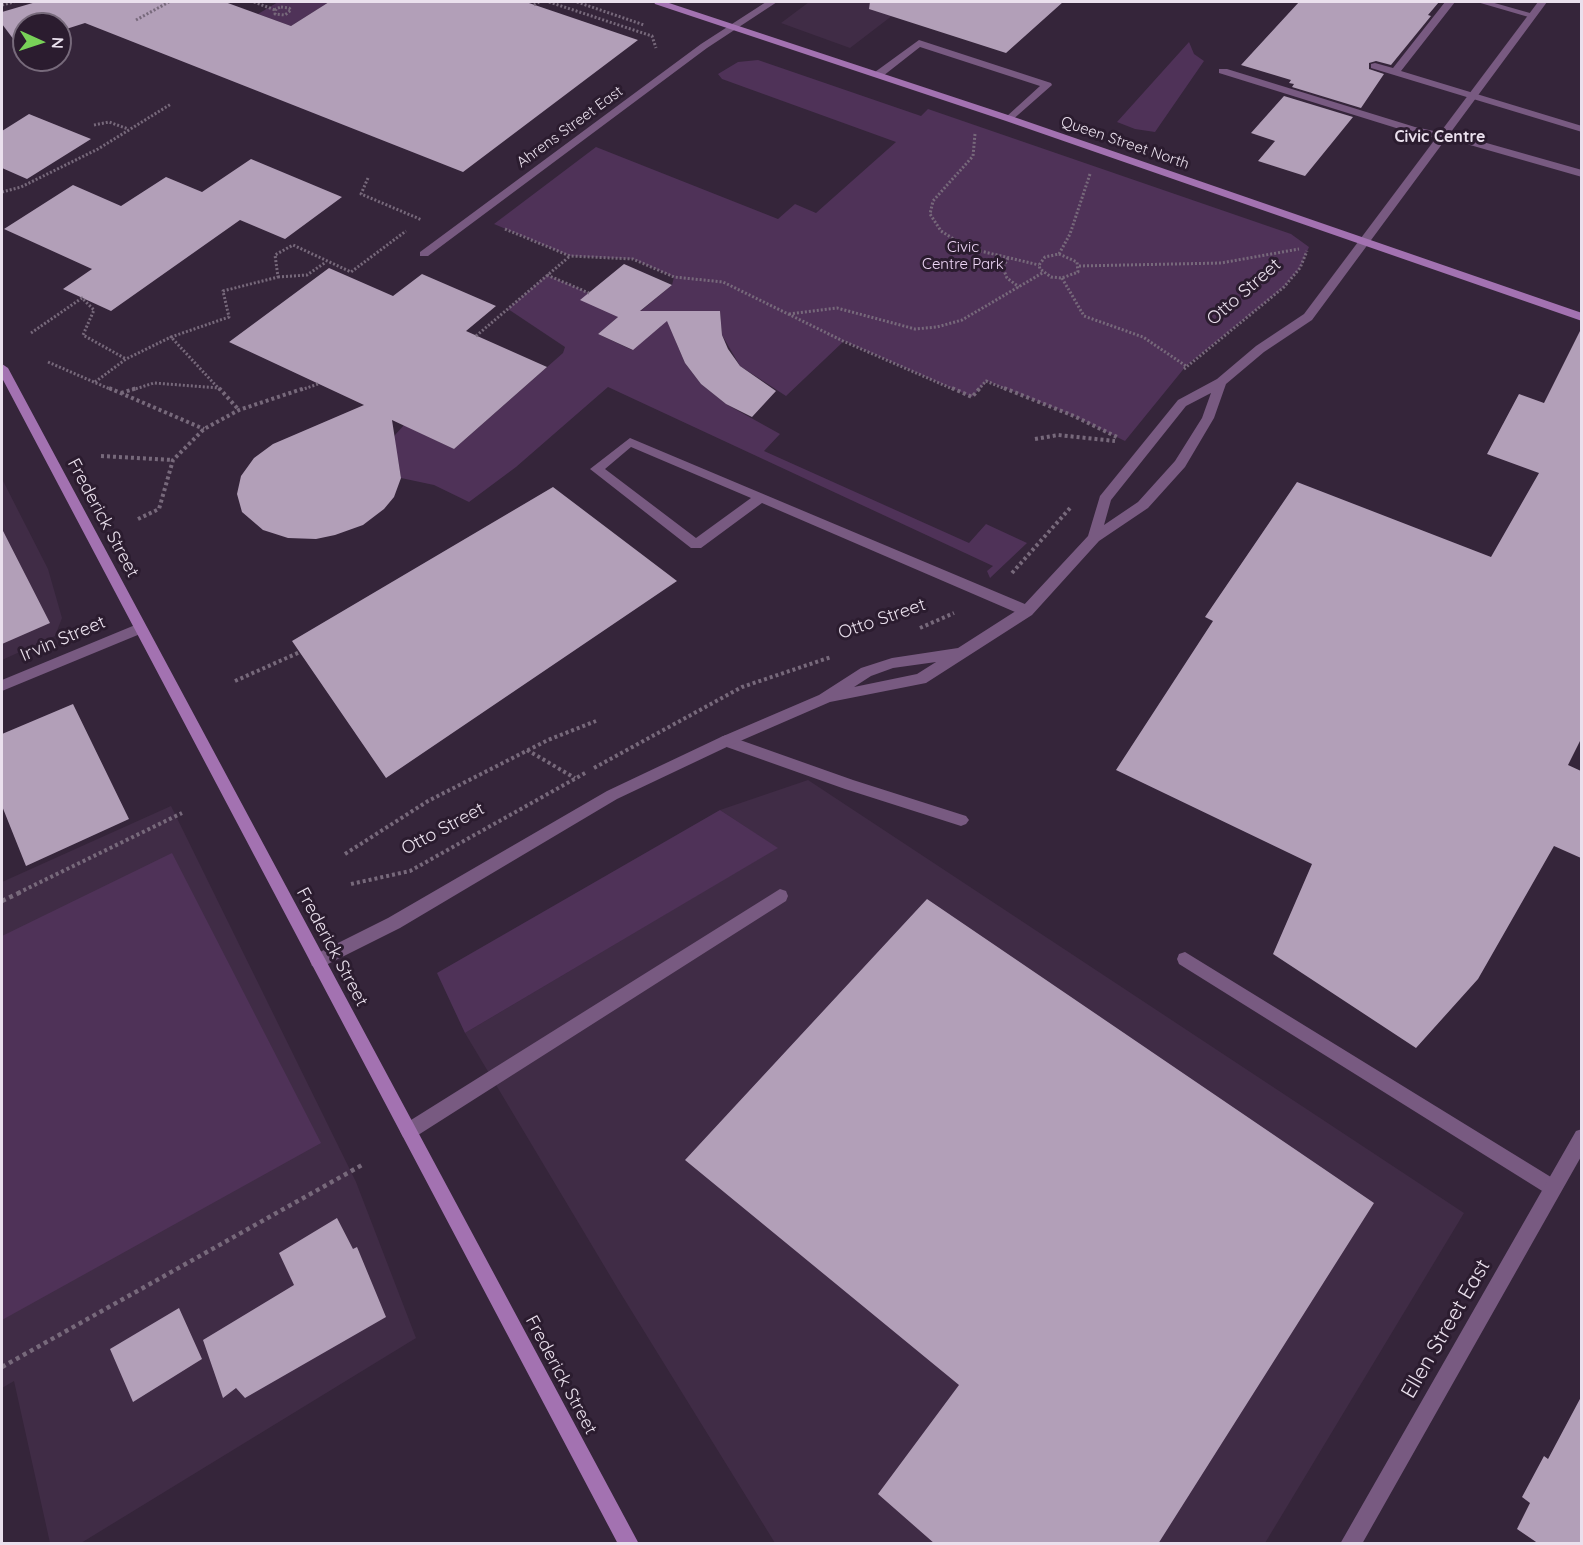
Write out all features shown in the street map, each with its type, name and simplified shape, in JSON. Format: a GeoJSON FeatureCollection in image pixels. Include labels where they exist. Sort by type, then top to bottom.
{"type":"FeatureCollection","features":[{"type":"Feature","properties":{"kind":"main road","name":"Queen Street North"},"geometry":{"type":"LineString","coordinates":[[658,2],[879,74],[1581,317]]}},
{"type":"Feature","properties":{"kind":"main road","name":"Frederick Street"},"geometry":{"type":"LineString","coordinates":[[2,369],[629,1544]]}},
{"type":"Feature","properties":{"kind":"street","name":"Ahrens Street East"},"geometry":{"type":"LineString","coordinates":[[424,254],[704,46],[772,2]]}},
{"type":"Feature","properties":{"kind":"street"},"geometry":{"type":"LineString","coordinates":[[1395,72],[1450,2]]}},
{"type":"Feature","properties":{"kind":"street"},"geometry":{"type":"LineString","coordinates":[[1482,2],[1532,15]]}},
{"type":"Feature","properties":{"kind":"street"},"geometry":{"type":"LineString","coordinates":[[824,699],[921,679],[1027,611],[1084,553],[1094,538],[1106,499],[1182,404],[1221,382],[1260,349],[1308,316],[1542,2]]}},
{"type":"Feature","properties":{"kind":"street"},"geometry":{"type":"LineString","coordinates":[[879,74],[919,43],[1047,85],[1010,119]]}},
{"type":"Feature","properties":{"kind":"street"},"geometry":{"type":"LineString","coordinates":[[1375,66],[1473,94],[1581,129]]}},
{"type":"Feature","properties":{"kind":"street"},"geometry":{"type":"LineString","coordinates":[[1223,71],[1413,130],[1443,135],[1581,174]]}},
{"type":"Feature","properties":{"kind":"street"},"geometry":{"type":"LineString","coordinates":[[1094,538],[1143,505],[1180,464],[1208,418],[1221,382]]}},
{"type":"Feature","properties":{"kind":"street"},"geometry":{"type":"LineString","coordinates":[[761,497],[696,545],[596,469],[630,442],[761,497],[1027,611]]}},
{"type":"Feature","properties":{"kind":"street","name":"Irvin Street"},"geometry":{"type":"LineString","coordinates":[[2,686],[140,628]]}},
{"type":"Feature","properties":{"kind":"street"},"geometry":{"type":"LineString","coordinates":[[318,961],[394,923],[612,795],[726,741],[824,699],[866,672],[892,663],[963,653]]}},
{"type":"Feature","properties":{"kind":"street"},"geometry":{"type":"LineString","coordinates":[[726,741],[961,820]]}},
{"type":"Feature","properties":{"kind":"street"},"geometry":{"type":"LineString","coordinates":[[409,1131],[780,896]]}},
{"type":"Feature","properties":{"kind":"street"},"geometry":{"type":"LineString","coordinates":[[1185,959],[1553,1188]]}},
{"type":"Feature","properties":{"kind":"street","name":"Ellen Street East"},"geometry":{"type":"LineString","coordinates":[[1350,1544],[1581,1137]]}},
{"type":"Feature","properties":{"kind":"path"},"geometry":{"type":"LineString","coordinates":[[2,5],[14,2]]}},
{"type":"Feature","properties":{"kind":"path"},"geometry":{"type":"LineString","coordinates":[[136,20],[169,2]]}},
{"type":"Feature","properties":{"kind":"path"},"geometry":{"type":"LineString","coordinates":[[254,2],[275,10],[275,14],[279,15],[291,10],[284,7],[275,10]]}},
{"type":"Feature","properties":{"kind":"path"},"geometry":{"type":"LineString","coordinates":[[262,4],[266,2]]}},
{"type":"Feature","properties":{"kind":"path"},"geometry":{"type":"LineString","coordinates":[[534,4],[539,2]]}},
{"type":"Feature","properties":{"kind":"path"},"geometry":{"type":"LineString","coordinates":[[549,2],[652,36]]}},
{"type":"Feature","properties":{"kind":"path"},"geometry":{"type":"LineString","coordinates":[[577,2],[650,27]]}},
{"type":"Feature","properties":{"kind":"path"},"geometry":{"type":"LineString","coordinates":[[652,36],[660,30]]}},
{"type":"Feature","properties":{"kind":"path"},"geometry":{"type":"LineString","coordinates":[[652,36],[657,51]]}},
{"type":"Feature","properties":{"kind":"path"},"geometry":{"type":"LineString","coordinates":[[2,192],[21,187],[98,149],[171,104]]}},
{"type":"Feature","properties":{"kind":"path"},"geometry":{"type":"LineString","coordinates":[[94,125],[109,122],[129,129]]}},
{"type":"Feature","properties":{"kind":"path"},"geometry":{"type":"LineString","coordinates":[[976,126],[973,156],[933,201],[930,214],[941,231],[968,248],[1039,264],[1044,272],[1062,279],[1084,316],[1143,337],[1186,366]]}},
{"type":"Feature","properties":{"kind":"path"},"geometry":{"type":"LineString","coordinates":[[1059,254],[1070,234],[1093,166]]}},
{"type":"Feature","properties":{"kind":"path"},"geometry":{"type":"LineString","coordinates":[[369,178],[361,194],[422,220]]}},
{"type":"Feature","properties":{"kind":"path"},"geometry":{"type":"LineString","coordinates":[[278,277],[275,255],[293,245],[351,272],[446,205],[570,256],[633,259],[674,277],[723,282],[972,397],[986,381],[1074,416],[1125,441],[1058,435],[1035,439]]}},
{"type":"Feature","properties":{"kind":"path","name":"Otto Street"},"geometry":{"type":"LineString","coordinates":[[1079,266],[1221,263],[1309,247],[1300,268],[1284,286],[1179,374]]}},
{"type":"Feature","properties":{"kind":"path"},"geometry":{"type":"LineString","coordinates":[[1039,264],[1045,257],[1059,254],[1073,258],[1079,266],[1074,275],[1062,279]]}},
{"type":"Feature","properties":{"kind":"path"},"geometry":{"type":"LineString","coordinates":[[476,336],[570,256]]}},
{"type":"Feature","properties":{"kind":"path"},"geometry":{"type":"LineString","coordinates":[[1008,258],[1003,267],[1007,278],[1019,287]]}},
{"type":"Feature","properties":{"kind":"path"},"geometry":{"type":"LineString","coordinates":[[95,382],[126,359],[171,337],[230,316],[223,291],[278,277],[307,275],[326,261]]}},
{"type":"Feature","properties":{"kind":"path"},"geometry":{"type":"LineString","coordinates":[[788,314],[837,308],[915,329],[937,327],[962,320],[1044,272]]}},
{"type":"Feature","properties":{"kind":"path"},"geometry":{"type":"LineString","coordinates":[[547,276],[589,293]]}},
{"type":"Feature","properties":{"kind":"path"},"geometry":{"type":"LineString","coordinates":[[31,333],[82,298],[94,310],[83,335],[126,359]]}},
{"type":"Feature","properties":{"kind":"path"},"geometry":{"type":"LineString","coordinates":[[171,337],[239,410]]}},
{"type":"Feature","properties":{"kind":"path"},"geometry":{"type":"LineString","coordinates":[[48,362],[204,429]]}},
{"type":"Feature","properties":{"kind":"path"},"geometry":{"type":"LineString","coordinates":[[120,393],[154,383],[219,388]]}},
{"type":"Feature","properties":{"kind":"path"},"geometry":{"type":"LineString","coordinates":[[138,519],[159,509],[173,460],[204,429],[239,410],[318,384]]}},
{"type":"Feature","properties":{"kind":"path"},"geometry":{"type":"LineString","coordinates":[[101,456],[173,460]]}},
{"type":"Feature","properties":{"kind":"path","name":"Otto Street"},"geometry":{"type":"LineString","coordinates":[[918,629],[988,594],[1021,566],[1076,501]]}},
{"type":"Feature","properties":{"kind":"path"},"geometry":{"type":"LineString","coordinates":[[235,681],[300,652]]}},
{"type":"Feature","properties":{"kind":"path","name":"Otto Street"},"geometry":{"type":"LineString","coordinates":[[351,884],[410,871],[742,687],[840,654]]}},
{"type":"Feature","properties":{"kind":"path"},"geometry":{"type":"LineString","coordinates":[[345,854],[428,801],[527,750],[596,721]]}},
{"type":"Feature","properties":{"kind":"path"},"geometry":{"type":"LineString","coordinates":[[527,750],[576,778]]}},
{"type":"Feature","properties":{"kind":"path"},"geometry":{"type":"LineString","coordinates":[[2,902],[182,813]]}},
{"type":"Feature","properties":{"kind":"path"},"geometry":{"type":"LineString","coordinates":[[2,1367],[362,1165]]}},
{"type":"Feature","properties":{"kind":"shaded area"},"geometry":{"type":"Polygon","coordinates":[[[809,2],[910,2],[850,48],[781,23],[809,2]]]}},
{"type":"Feature","properties":{"kind":"shaded area"},"geometry":{"type":"Polygon","coordinates":[[[2,479],[48,569],[62,618],[55,636],[2,660],[2,479]]]}},
{"type":"Feature","properties":{"kind":"shaded area"},"geometry":{"type":"Polygon","coordinates":[[[808,780],[1464,1213],[1265,1543],[775,1543],[618,1289],[465,1033],[777,848],[720,810],[808,780]]]}},
{"type":"Feature","properties":{"kind":"shaded area"},"geometry":{"type":"Polygon","coordinates":[[[171,806],[356,1182],[416,1338],[81,1543],[50,1543],[14,1381],[2,1388],[2,882],[171,806]]]}},
{"type":"Feature","properties":{"kind":"green space"},"geometry":{"type":"Polygon","coordinates":[[[278,2],[329,2],[291,26],[258,14],[278,2]]]}},
{"type":"Feature","properties":{"kind":"green space"},"geometry":{"type":"Polygon","coordinates":[[[1189,42],[1194,54],[1204,61],[1155,132],[1135,129],[1117,122],[1189,42]]]}},
{"type":"Feature","properties":{"kind":"green space","name":"Civic Centre Park"},"geometry":{"type":"Polygon","coordinates":[[[758,60],[921,116],[928,109],[1291,234],[1309,247],[1300,268],[1284,287],[1186,366],[1125,441],[1074,416],[987,381],[972,397],[844,341],[786,396],[740,366],[722,335],[720,311],[674,311],[676,342],[685,363],[701,384],[726,404],[780,434],[764,451],[969,543],[986,524],[1027,543],[990,578],[987,571],[993,566],[608,387],[516,467],[469,502],[434,485],[401,478],[398,459],[387,444],[404,425],[454,449],[563,353],[565,347],[508,309],[547,275],[589,293],[618,317],[598,334],[632,350],[661,326],[637,314],[672,285],[674,277],[633,259],[570,256],[494,224],[596,147],[778,219],[795,204],[816,213],[896,142],[722,79],[718,74],[738,62],[758,60]]]}},
{"type":"Feature","properties":{"kind":"green space"},"geometry":{"type":"Polygon","coordinates":[[[720,810],[778,848],[465,1033],[437,973],[720,810]]]}},
{"type":"Feature","properties":{"kind":"green space"},"geometry":{"type":"Polygon","coordinates":[[[172,853],[321,1143],[2,1320],[2,936],[172,853]]]}},
{"type":"Feature","properties":{"kind":"building"},"geometry":{"type":"Polygon","coordinates":[[[36,2],[225,2],[291,26],[329,2],[526,2],[638,40],[463,172],[85,23],[72,27],[72,12],[12,12],[12,37],[2,24],[2,12],[36,2]]]}},
{"type":"Feature","properties":{"kind":"building"},"geometry":{"type":"Polygon","coordinates":[[[870,2],[1063,2],[1006,53],[869,9],[870,2]]]}},
{"type":"Feature","properties":{"kind":"building"},"geometry":{"type":"Polygon","coordinates":[[[1299,2],[1439,2],[1428,15],[1431,16],[1391,65],[1376,61],[1369,63],[1369,69],[1384,74],[1361,108],[1292,87],[1294,84],[1289,83],[1291,80],[1241,65],[1299,2]]]}},
{"type":"Feature","properties":{"kind":"building"},"geometry":{"type":"Polygon","coordinates":[[[1284,96],[1353,117],[1305,176],[1258,161],[1275,141],[1251,133],[1284,96]]]}},
{"type":"Feature","properties":{"kind":"building"},"geometry":{"type":"Polygon","coordinates":[[[29,114],[91,139],[27,179],[2,168],[2,131],[29,114]]]}},
{"type":"Feature","properties":{"kind":"building"},"geometry":{"type":"Polygon","coordinates":[[[251,159],[342,197],[285,239],[240,220],[111,311],[63,289],[92,269],[4,229],[73,185],[121,206],[166,177],[202,192],[251,159]]]}},
{"type":"Feature","properties":{"kind":"building"},"geometry":{"type":"Polygon","coordinates":[[[624,264],[672,285],[640,311],[720,311],[722,335],[728,349],[740,366],[776,391],[752,417],[726,404],[701,384],[685,363],[667,321],[633,350],[598,334],[618,317],[580,300],[624,264]]]}},
{"type":"Feature","properties":{"kind":"building"},"geometry":{"type":"Polygon","coordinates":[[[329,268],[393,296],[422,274],[496,306],[466,331],[547,367],[454,449],[392,420],[401,478],[394,497],[384,509],[363,525],[335,535],[316,539],[288,538],[263,530],[242,512],[237,494],[241,476],[254,458],[273,444],[364,405],[229,342],[329,268]]]}},
{"type":"Feature","properties":{"kind":"building"},"geometry":{"type":"Polygon","coordinates":[[[1581,329],[1581,739],[1568,765],[1581,771],[1581,858],[1554,846],[1478,979],[1416,1048],[1273,954],[1312,864],[1116,770],[1213,621],[1205,617],[1297,482],[1491,557],[1539,473],[1487,454],[1519,394],[1544,403],[1581,329]]]}},
{"type":"Feature","properties":{"kind":"building"},"geometry":{"type":"Polygon","coordinates":[[[553,487],[677,581],[386,778],[292,641],[553,487]]]}},
{"type":"Feature","properties":{"kind":"building"},"geometry":{"type":"Polygon","coordinates":[[[2,529],[50,623],[2,644],[2,529]]]}},
{"type":"Feature","properties":{"kind":"building"},"geometry":{"type":"Polygon","coordinates":[[[73,704],[129,819],[26,866],[2,806],[2,734],[73,704]]]}},
{"type":"Feature","properties":{"kind":"building"},"geometry":{"type":"Polygon","coordinates":[[[927,899],[1374,1203],[1158,1544],[935,1544],[878,1494],[959,1385],[685,1160],[927,899]]]}},
{"type":"Feature","properties":{"kind":"building"},"geometry":{"type":"Polygon","coordinates":[[[337,1218],[353,1249],[357,1247],[386,1317],[245,1398],[236,1388],[223,1398],[203,1340],[294,1285],[279,1253],[337,1218]]]}},
{"type":"Feature","properties":{"kind":"building"},"geometry":{"type":"Polygon","coordinates":[[[179,1308],[202,1359],[133,1402],[110,1349],[179,1308]]]}},
{"type":"Feature","properties":{"kind":"building"},"geometry":{"type":"Polygon","coordinates":[[[1581,1397],[1581,1544],[1539,1544],[1517,1529],[1530,1503],[1522,1497],[1544,1456],[1548,1459],[1581,1397]]]}},
{"type":"Feature","properties":{"kind":"district","name":"Civic Centre"},"geometry":{"type":"Point","coordinates":[1440,137]}}]}
